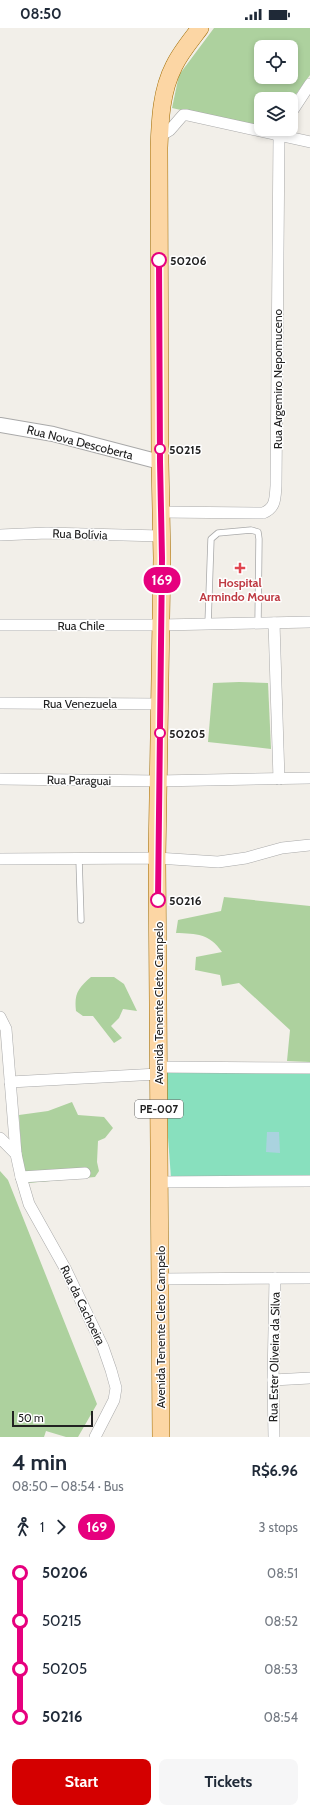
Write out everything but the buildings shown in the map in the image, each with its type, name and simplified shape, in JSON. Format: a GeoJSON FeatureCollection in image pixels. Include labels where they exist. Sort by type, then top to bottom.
{"type":"FeatureCollection","features":[{"type":"Feature","properties":{"kind":"main road","name":"Avenida Tenente Cleto Campelo"},"geometry":{"type":"LineString","coordinates":[[161,1437],[158,1070],[158,781],[161,625],[160,136],[163,102],[167,82],[174,65],[200,28]]}},
{"type":"Feature","properties":{"kind":"street"},"geometry":{"type":"LineString","coordinates":[[298,102],[310,84]]}},
{"type":"Feature","properties":{"kind":"street"},"geometry":{"type":"LineString","coordinates":[[160,136],[170,130],[183,115],[254,128]]}},
{"type":"Feature","properties":{"kind":"street","name":"Rua Argemiro Nepomuceno"},"geometry":{"type":"LineString","coordinates":[[160,512],[263,514],[270,511],[274,504],[276,486],[281,136]]}},
{"type":"Feature","properties":{"kind":"street"},"geometry":{"type":"LineString","coordinates":[[291,136],[310,142]]}},
{"type":"Feature","properties":{"kind":"street","name":"Rua Nova Descoberta"},"geometry":{"type":"LineString","coordinates":[[0,425],[53,434],[160,462]]}},
{"type":"Feature","properties":{"kind":"street","name":"Rua Bolívia"},"geometry":{"type":"LineString","coordinates":[[0,534],[47,533],[161,536]]}},
{"type":"Feature","properties":{"kind":"street","name":"Rua Chile"},"geometry":{"type":"LineString","coordinates":[[0,625],[161,625],[310,622]]}},
{"type":"Feature","properties":{"kind":"street"},"geometry":{"type":"LineString","coordinates":[[274,623],[279,779]]}},
{"type":"Feature","properties":{"kind":"street","name":"Rua Venezuela"},"geometry":{"type":"LineString","coordinates":[[0,703],[160,704]]}},
{"type":"Feature","properties":{"kind":"street","name":"Rua Paraguai"},"geometry":{"type":"LineString","coordinates":[[0,779],[158,781],[310,778]]}},
{"type":"Feature","properties":{"kind":"street"},"geometry":{"type":"LineString","coordinates":[[0,859],[158,858],[218,862],[246,858],[282,848],[310,845]]}},
{"type":"Feature","properties":{"kind":"street","name":"Rua da Cachoeira"},"geometry":{"type":"LineString","coordinates":[[0,1017],[6,1029],[16,1154],[29,1204],[66,1270],[102,1347],[116,1388],[114,1400],[95,1437]]}},
{"type":"Feature","properties":{"kind":"street"},"geometry":{"type":"LineString","coordinates":[[10,1082],[158,1070],[310,1068]]}},
{"type":"Feature","properties":{"kind":"street"},"geometry":{"type":"LineString","coordinates":[[0,1138],[16,1154]]}},
{"type":"Feature","properties":{"kind":"street"},"geometry":{"type":"LineString","coordinates":[[21,1177],[85,1173]]}},
{"type":"Feature","properties":{"kind":"street"},"geometry":{"type":"LineString","coordinates":[[160,1182],[310,1181]]}},
{"type":"Feature","properties":{"kind":"street","name":"Rua Ester Oliveira da Silva"},"geometry":{"type":"LineString","coordinates":[[274,1437],[273,1380],[275,1278]]}},
{"type":"Feature","properties":{"kind":"street"},"geometry":{"type":"LineString","coordinates":[[160,1279],[310,1278]]}},
{"type":"Feature","properties":{"kind":"street"},"geometry":{"type":"LineString","coordinates":[[273,1380],[310,1378]]}},
{"type":"Feature","properties":{"kind":"lane"},"geometry":{"type":"LineString","coordinates":[[208,624],[211,538],[218,533],[251,530],[258,532],[259,539],[258,623]]}},
{"type":"Feature","properties":{"kind":"lane"},"geometry":{"type":"LineString","coordinates":[[79,859],[81,920]]}},
{"type":"Feature","properties":{"kind":"green space"},"geometry":{"type":"Polygon","coordinates":[[[214,28],[310,28],[310,75],[298,92],[254,92],[254,126],[172,108],[179,75],[214,28]]]}},
{"type":"Feature","properties":{"kind":"green space"},"geometry":{"type":"Polygon","coordinates":[[[213,683],[268,683],[271,749],[208,742],[213,683]]]}},
{"type":"Feature","properties":{"kind":"green space"},"geometry":{"type":"Polygon","coordinates":[[[224,897],[310,906],[310,1062],[287,1061],[290,1030],[239,983],[222,986],[220,975],[195,970],[196,957],[222,952],[212,941],[207,938],[196,934],[176,933],[178,920],[221,911],[224,897]]]}},
{"type":"Feature","properties":{"kind":"green space"},"geometry":{"type":"Polygon","coordinates":[[[91,977],[114,977],[124,984],[137,1011],[123,1009],[119,1018],[111,1026],[122,1038],[114,1043],[93,1016],[83,1016],[76,1011],[76,996],[80,988],[91,977]]]}},
{"type":"Feature","properties":{"kind":"green space"},"geometry":{"type":"Polygon","coordinates":[[[163,1070],[310,1071],[310,1178],[171,1178],[163,1070]]]}},
{"type":"Feature","properties":{"kind":"green space"},"geometry":{"type":"Polygon","coordinates":[[[72,1102],[78,1115],[104,1117],[113,1128],[105,1138],[98,1141],[97,1162],[99,1171],[95,1177],[28,1183],[22,1163],[19,1115],[48,1111],[72,1102]]]}},
{"type":"Feature","properties":{"kind":"green space"},"geometry":{"type":"Polygon","coordinates":[[[0,1171],[8,1180],[97,1404],[78,1437],[66,1437],[46,1431],[44,1437],[0,1437],[0,1171]]]}},
{"type":"Feature","properties":{"kind":"water"},"geometry":{"type":"Polygon","coordinates":[[[267,1132],[279,1132],[280,1153],[266,1152],[267,1132]]]}},
{"type":"Feature","properties":{"kind":"bus line","name":"169"},"geometry":{"type":"LineString","coordinates":[[158,900],[158,781],[162,558],[159,260]]}},
{"type":"Feature","properties":{"kind":"place","name":"50206"},"geometry":{"type":"Point","coordinates":[159,260]}},
{"type":"Feature","properties":{"kind":"place","name":"50215"},"geometry":{"type":"Point","coordinates":[160,449]}},
{"type":"Feature","properties":{"kind":"place","name":"Hospital Armindo Moura"},"geometry":{"type":"Point","coordinates":[240,568]}},
{"type":"Feature","properties":{"kind":"place","name":"50205"},"geometry":{"type":"Point","coordinates":[160,733]}},
{"type":"Feature","properties":{"kind":"place","name":"50216"},"geometry":{"type":"Point","coordinates":[158,900]}}]}
